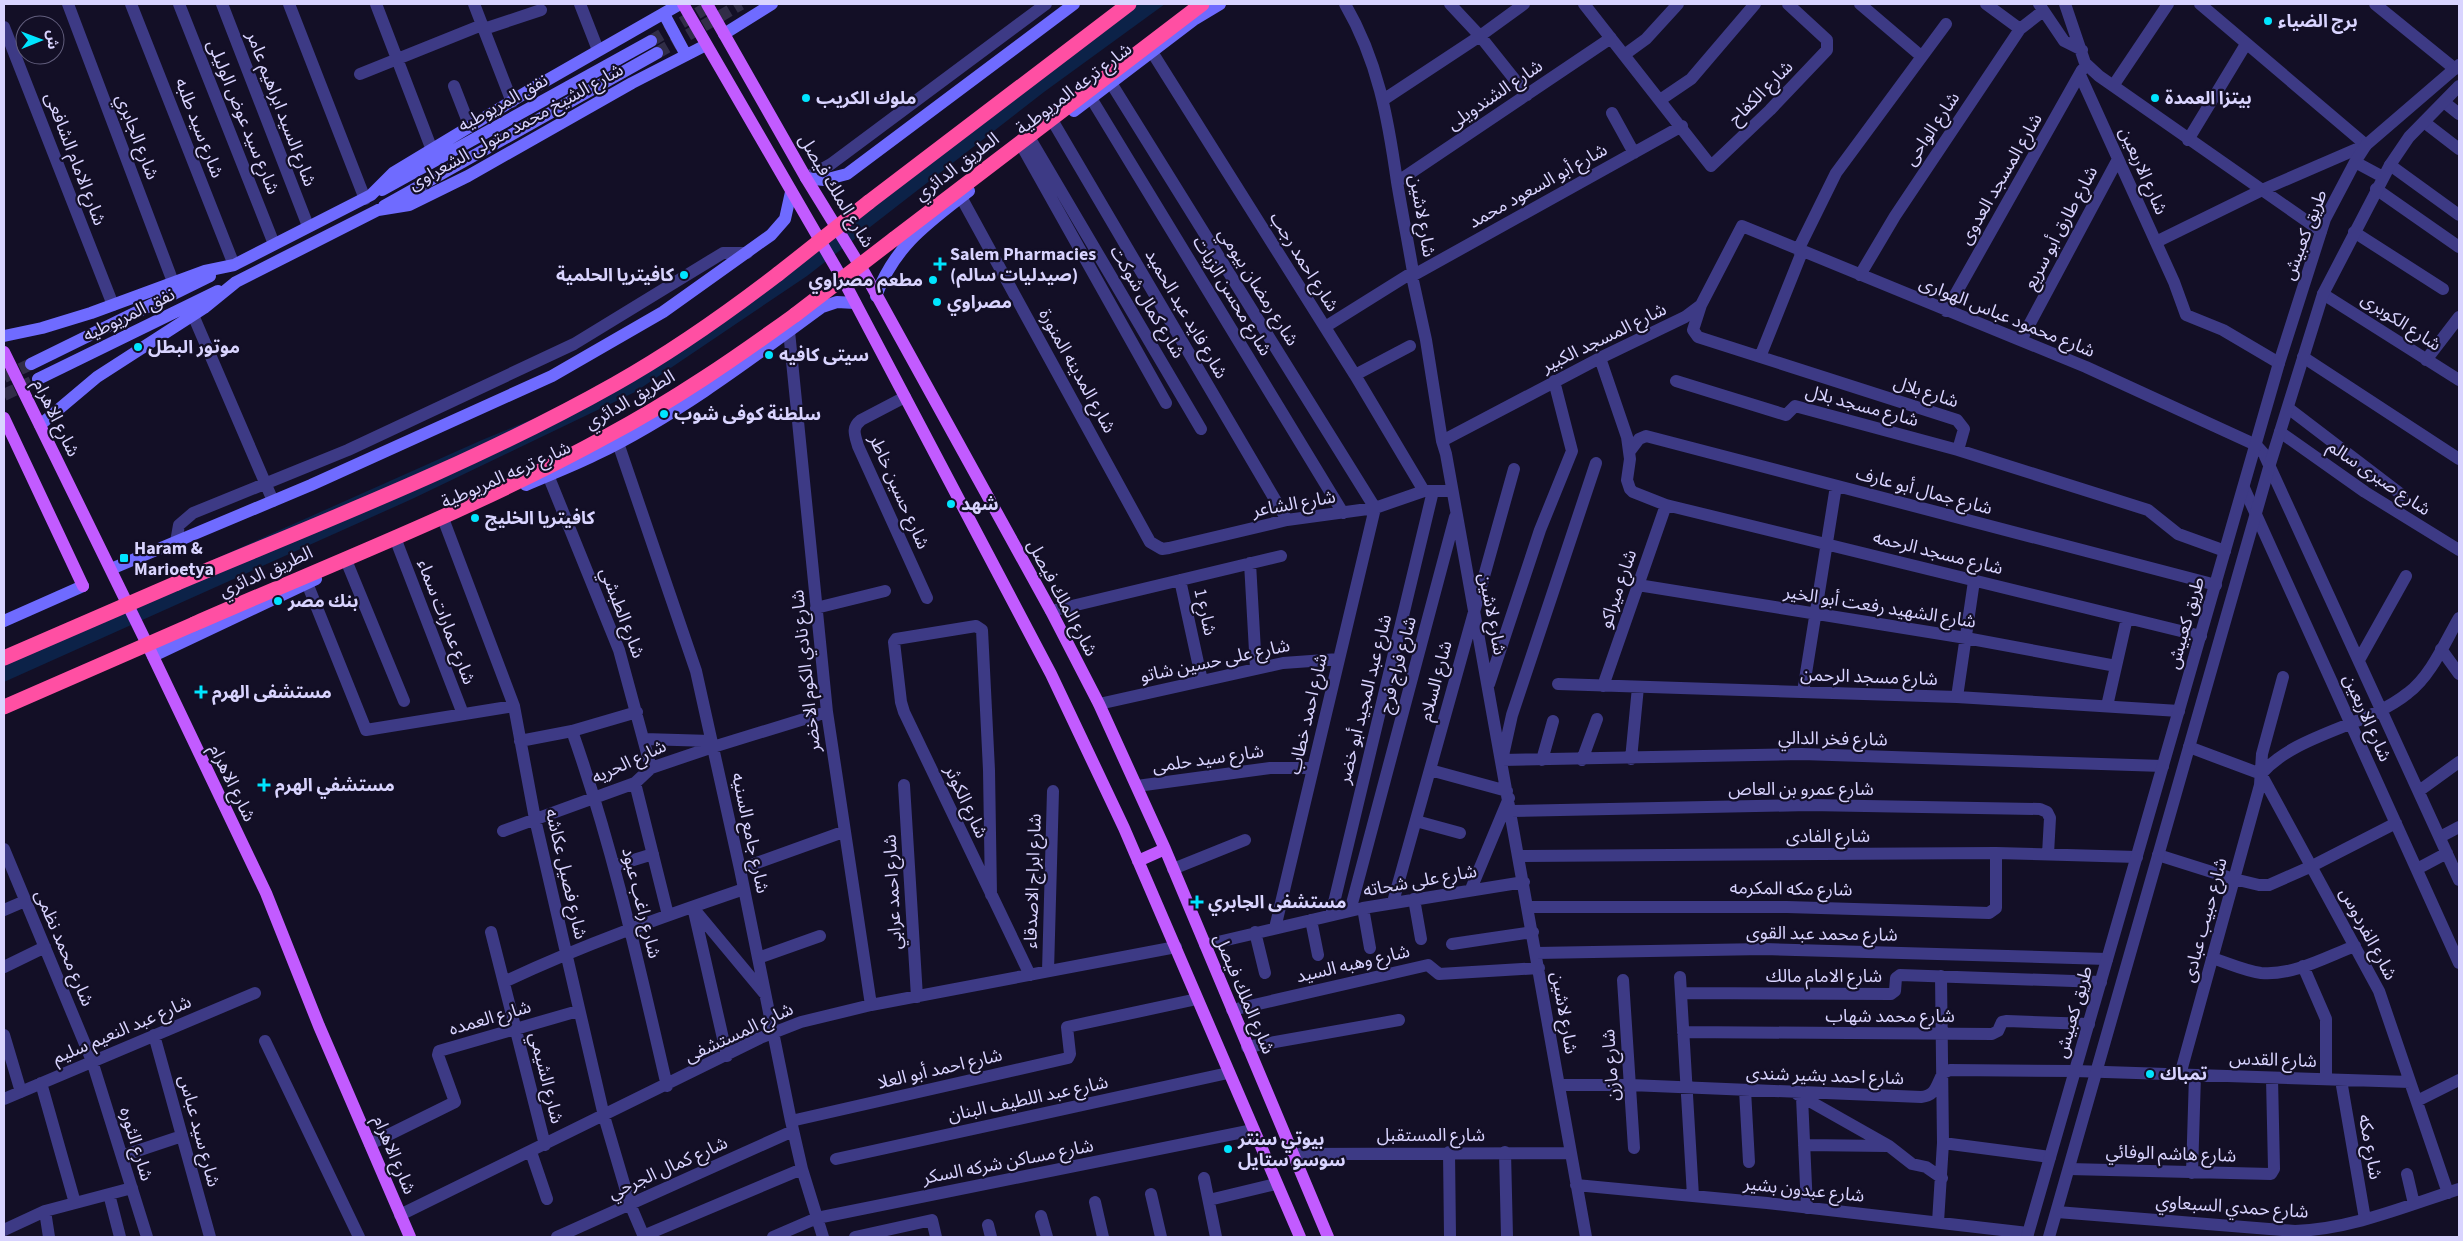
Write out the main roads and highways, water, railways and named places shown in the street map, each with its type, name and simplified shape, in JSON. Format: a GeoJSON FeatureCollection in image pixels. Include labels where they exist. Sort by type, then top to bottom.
{"type":"FeatureCollection","features":[{"type":"Feature","properties":{"kind":"highway","name":"الطريق الدائري"},"geometry":{"type":"LineString","coordinates":[[4,658],[483,453],[615,384],[682,343],[747,298],[956,134],[1129,4]]}},
{"type":"Feature","properties":{"kind":"highway","name":"الطريق الدائري"},"geometry":{"type":"LineString","coordinates":[[4,707],[500,490],[606,437],[721,367],[795,315],[1202,4]]}},
{"type":"Feature","properties":{"kind":"main road","name":"شارع الشيخ محمد متولى الشعراوى"},"geometry":{"type":"LineString","coordinates":[[4,336],[42,328],[113,305],[210,269],[231,266],[368,197],[393,173],[598,50],[682,4]]}},
{"type":"Feature","properties":{"kind":"main road"},"geometry":{"type":"LineString","coordinates":[[682,4],[847,287],[1051,674],[1138,861],[1300,1237]]}},
{"type":"Feature","properties":{"kind":"main road","name":"شارع الملك فيصل"},"geometry":{"type":"LineString","coordinates":[[707,4],[806,178],[865,274],[1051,611],[1099,704],[1138,786],[1328,1237]]}},
{"type":"Feature","properties":{"kind":"main road"},"geometry":{"type":"LineString","coordinates":[[806,178],[824,180],[847,174],[1074,4]]}},
{"type":"Feature","properties":{"kind":"main road","name":"شارع ترعه المريوطية"},"geometry":{"type":"LineString","coordinates":[[876,296],[890,266],[908,241],[1027,145],[1220,4]]}},
{"type":"Feature","properties":{"kind":"main road"},"geometry":{"type":"LineString","coordinates":[[724,34],[764,6]]}},
{"type":"Feature","properties":{"kind":"main road"},"geometry":{"type":"LineString","coordinates":[[664,14],[686,55]]}},
{"type":"Feature","properties":{"kind":"main road","name":"نفق المريوطيه"},"geometry":{"type":"LineString","coordinates":[[368,197],[651,41]]}},
{"type":"Feature","properties":{"kind":"main road","name":"شارع الشيخ محمد متولى الشعراوى"},"geometry":{"type":"LineString","coordinates":[[40,425],[98,377],[193,315],[236,282],[378,210],[409,205],[468,176],[706,44]]}},
{"type":"Feature","properties":{"kind":"main road","name":"نفق المريوطيه"},"geometry":{"type":"LineString","coordinates":[[378,210],[657,53]]}},
{"type":"Feature","properties":{"kind":"main road"},"geometry":{"type":"LineString","coordinates":[[111,569],[274,501],[552,376],[663,312],[771,235],[781,225],[788,210],[791,192]]}},
{"type":"Feature","properties":{"kind":"main road","name":"نفق المريوطيه"},"geometry":{"type":"LineString","coordinates":[[31,364],[231,266]]}},
{"type":"Feature","properties":{"kind":"main road","name":"نفق المريوطيه"},"geometry":{"type":"LineString","coordinates":[[38,379],[236,282]]}},
{"type":"Feature","properties":{"kind":"main road","name":"شارع ترعه المريوطية"},"geometry":{"type":"LineString","coordinates":[[151,652],[548,476],[618,443],[692,398],[829,304],[843,301],[855,302]]}},
{"type":"Feature","properties":{"kind":"main road","name":"شارع الاهرام"},"geometry":{"type":"LineString","coordinates":[[4,352],[111,569],[266,893],[410,1237]]}},
{"type":"Feature","properties":{"kind":"main road"},"geometry":{"type":"LineString","coordinates":[[4,418],[8,438],[83,586],[4,621]]}},
{"type":"Feature","properties":{"kind":"main road"},"geometry":{"type":"LineString","coordinates":[[1138,861],[1165,849]]}},
{"type":"Feature","properties":{"kind":"water"},"geometry":{"type":"Polygon","coordinates":[[[1124,4],[1165,4],[1044,92],[807,276],[635,392],[412,499],[4,682],[4,653],[482,440],[567,405],[710,324],[1124,4]]]}},
{"type":"Feature","properties":{"kind":"tunnel"},"geometry":{"type":"LineString","coordinates":[[651,41],[713,4]]}},
{"type":"Feature","properties":{"kind":"tunnel"},"geometry":{"type":"LineString","coordinates":[[657,53],[741,4]]}},
{"type":"Feature","properties":{"kind":"tunnel"},"geometry":{"type":"LineString","coordinates":[[4,377],[31,364]]}},
{"type":"Feature","properties":{"kind":"tunnel"},"geometry":{"type":"LineString","coordinates":[[4,395],[38,379]]}},
{"type":"Feature","properties":{"kind":"place","name":"برج الضياء"},"geometry":{"type":"Point","coordinates":[2268,21]}},
{"type":"Feature","properties":{"kind":"place","name":"ملوك الكريب"},"geometry":{"type":"Point","coordinates":[806,98]}},
{"type":"Feature","properties":{"kind":"place","name":"بيتزا العمدة"},"geometry":{"type":"Point","coordinates":[2155,98]}},
{"type":"Feature","properties":{"kind":"place","name":"Salem Pharmacies (صيدليات سالم)"},"geometry":{"type":"Point","coordinates":[940,264]}},
{"type":"Feature","properties":{"kind":"place","name":"كافيتريا الحلمية"},"geometry":{"type":"Point","coordinates":[684,275]}},
{"type":"Feature","properties":{"kind":"place","name":"مطعم مصراوي"},"geometry":{"type":"Point","coordinates":[933,280]}},
{"type":"Feature","properties":{"kind":"place","name":"مصراوي"},"geometry":{"type":"Point","coordinates":[937,302]}},
{"type":"Feature","properties":{"kind":"place","name":"موتور البطل"},"geometry":{"type":"Point","coordinates":[138,347]}},
{"type":"Feature","properties":{"kind":"place","name":"سيتى كافيه"},"geometry":{"type":"Point","coordinates":[769,355]}},
{"type":"Feature","properties":{"kind":"place","name":"سلطنة كوفى شوب"},"geometry":{"type":"Point","coordinates":[664,414]}},
{"type":"Feature","properties":{"kind":"place","name":"شهد"},"geometry":{"type":"Point","coordinates":[951,504]}},
{"type":"Feature","properties":{"kind":"place","name":"كافيتريا الخليج"},"geometry":{"type":"Point","coordinates":[475,518]}},
{"type":"Feature","properties":{"kind":"place","name":"Haram & Marioetya"},"geometry":{"type":"Point","coordinates":[124,558]}},
{"type":"Feature","properties":{"kind":"place","name":"بنك مصر"},"geometry":{"type":"Point","coordinates":[278,601]}},
{"type":"Feature","properties":{"kind":"place","name":"مستشفى الهرم"},"geometry":{"type":"Point","coordinates":[201,692]}},
{"type":"Feature","properties":{"kind":"place","name":"مستشفي الهرم"},"geometry":{"type":"Point","coordinates":[264,785]}},
{"type":"Feature","properties":{"kind":"place","name":"مستشفى الجابري"},"geometry":{"type":"Point","coordinates":[1197,902]}},
{"type":"Feature","properties":{"kind":"place","name":"تمباك"},"geometry":{"type":"Point","coordinates":[2150,1074]}},
{"type":"Feature","properties":{"kind":"place","name":"بيوتي سنتر سوسو ستايل"},"geometry":{"type":"Point","coordinates":[1228,1149]}}]}
